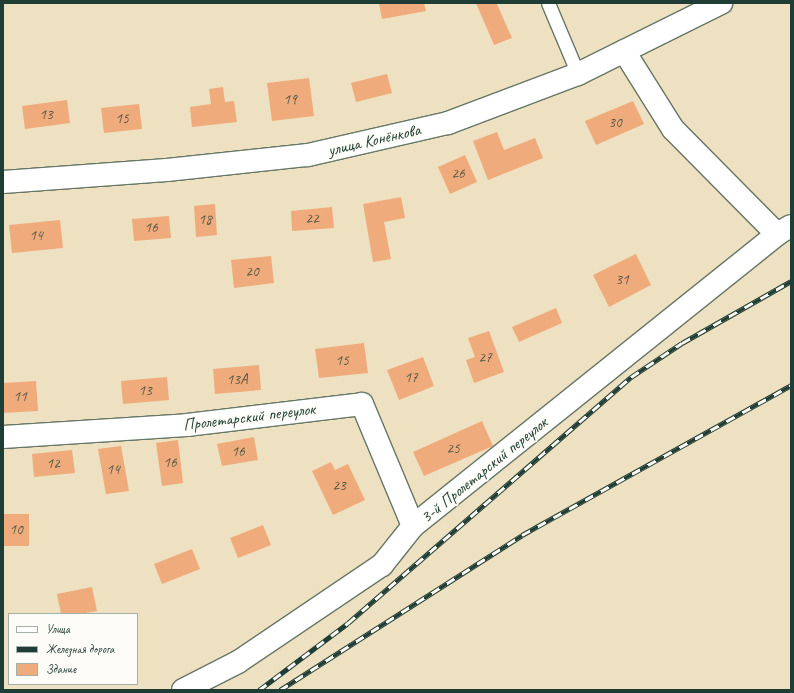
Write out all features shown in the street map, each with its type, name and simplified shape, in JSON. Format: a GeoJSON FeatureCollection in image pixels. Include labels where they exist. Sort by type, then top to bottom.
{"type":"FeatureCollection","features":[{"type":"Feature","properties":{"kind":"street","name":"улица Конёнкова"},"geometry":{"type":"LineString","coordinates":[[3,182],[167,170],[308,155],[448,123],[578,74],[721,3]]}},
{"type":"Feature","properties":{"kind":"street"},"geometry":{"type":"LineString","coordinates":[[624,51],[673,129],[784,230]]}},
{"type":"Feature","properties":{"kind":"street","name":"3-й Пролетарский переулок"},"geometry":{"type":"LineString","coordinates":[[183,690],[238,662],[382,565],[413,526],[784,230]]}},
{"type":"Feature","properties":{"kind":"street","name":"Пролетарский переулок"},"geometry":{"type":"LineString","coordinates":[[3,437],[186,425],[362,404],[413,526]]}},
{"type":"Feature","properties":{"kind":"lane"},"geometry":{"type":"LineString","coordinates":[[548,3],[578,74]]}},
{"type":"Feature","properties":{"kind":"building"},"geometry":{"type":"Polygon","coordinates":[[[379,3],[424,3],[426,11],[382,19],[379,3]]]}},
{"type":"Feature","properties":{"kind":"building"},"geometry":{"type":"Polygon","coordinates":[[[476,3],[499,3],[497,4],[512,38],[494,45],[476,3]]]}},
{"type":"Feature","properties":{"kind":"building"},"geometry":{"type":"Polygon","coordinates":[[[387,74],[392,93],[356,102],[351,83],[387,74]]]}},
{"type":"Feature","properties":{"kind":"building"},"geometry":{"type":"Polygon","coordinates":[[[309,78],[314,116],[272,121],[267,83],[309,78]]]}},
{"type":"Feature","properties":{"kind":"building"},"geometry":{"type":"Polygon","coordinates":[[[223,87],[225,102],[234,101],[237,122],[192,127],[190,107],[211,104],[209,89],[223,87]]]}},
{"type":"Feature","properties":{"kind":"building"},"geometry":{"type":"Polygon","coordinates":[[[67,100],[70,123],[25,129],[22,106],[67,100]]]}},
{"type":"Feature","properties":{"kind":"building"},"geometry":{"type":"Polygon","coordinates":[[[633,101],[644,124],[596,145],[585,121],[633,101]]]}},
{"type":"Feature","properties":{"kind":"building"},"geometry":{"type":"Polygon","coordinates":[[[139,104],[142,129],[104,133],[101,108],[139,104]]]}},
{"type":"Feature","properties":{"kind":"building"},"geometry":{"type":"Polygon","coordinates":[[[497,132],[504,150],[535,138],[543,158],[488,180],[473,141],[497,132]]]}},
{"type":"Feature","properties":{"kind":"building"},"geometry":{"type":"Polygon","coordinates":[[[465,155],[477,182],[450,194],[438,167],[465,155]]]}},
{"type":"Feature","properties":{"kind":"building"},"geometry":{"type":"Polygon","coordinates":[[[401,197],[405,218],[384,222],[391,259],[373,262],[363,204],[401,197]]]}},
{"type":"Feature","properties":{"kind":"building"},"geometry":{"type":"Polygon","coordinates":[[[215,204],[217,235],[196,237],[194,206],[215,204]]]}},
{"type":"Feature","properties":{"kind":"building"},"geometry":{"type":"Polygon","coordinates":[[[332,207],[334,228],[292,231],[291,211],[332,207]]]}},
{"type":"Feature","properties":{"kind":"building"},"geometry":{"type":"Polygon","coordinates":[[[169,216],[171,238],[134,241],[132,219],[169,216]]]}},
{"type":"Feature","properties":{"kind":"building"},"geometry":{"type":"Polygon","coordinates":[[[60,220],[63,248],[12,253],[9,225],[60,220]]]}},
{"type":"Feature","properties":{"kind":"building"},"geometry":{"type":"Polygon","coordinates":[[[636,254],[651,285],[609,307],[593,275],[636,254]]]}},
{"type":"Feature","properties":{"kind":"building"},"geometry":{"type":"Polygon","coordinates":[[[271,256],[274,283],[234,288],[231,260],[271,256]]]}},
{"type":"Feature","properties":{"kind":"building"},"geometry":{"type":"Polygon","coordinates":[[[556,308],[562,323],[519,342],[512,327],[556,308]]]}},
{"type":"Feature","properties":{"kind":"building"},"geometry":{"type":"Polygon","coordinates":[[[489,331],[504,372],[474,383],[466,360],[475,357],[468,338],[489,331]]]}},
{"type":"Feature","properties":{"kind":"building"},"geometry":{"type":"Polygon","coordinates":[[[364,343],[368,373],[319,378],[315,349],[364,343]]]}},
{"type":"Feature","properties":{"kind":"building"},"geometry":{"type":"Polygon","coordinates":[[[423,357],[434,386],[399,400],[387,370],[423,357]]]}},
{"type":"Feature","properties":{"kind":"building"},"geometry":{"type":"Polygon","coordinates":[[[259,365],[261,390],[215,394],[213,369],[259,365]]]}},
{"type":"Feature","properties":{"kind":"building"},"geometry":{"type":"Polygon","coordinates":[[[167,377],[169,400],[123,404],[121,381],[167,377]]]}},
{"type":"Feature","properties":{"kind":"building"},"geometry":{"type":"Polygon","coordinates":[[[36,381],[38,411],[3,413],[3,383],[36,381]]]}},
{"type":"Feature","properties":{"kind":"building"},"geometry":{"type":"Polygon","coordinates":[[[482,421],[493,446],[424,476],[413,452],[482,421]]]}},
{"type":"Feature","properties":{"kind":"building"},"geometry":{"type":"Polygon","coordinates":[[[254,437],[258,460],[222,466],[217,444],[254,437]]]}},
{"type":"Feature","properties":{"kind":"building"},"geometry":{"type":"Polygon","coordinates":[[[178,440],[183,483],[162,486],[156,443],[178,440]]]}},
{"type":"Feature","properties":{"kind":"building"},"geometry":{"type":"Polygon","coordinates":[[[121,446],[129,491],[106,494],[98,449],[121,446]]]}},
{"type":"Feature","properties":{"kind":"building"},"geometry":{"type":"Polygon","coordinates":[[[72,450],[75,473],[34,477],[32,454],[72,450]]]}},
{"type":"Feature","properties":{"kind":"building"},"geometry":{"type":"Polygon","coordinates":[[[331,462],[335,470],[348,464],[365,500],[333,515],[312,471],[331,462]]]}},
{"type":"Feature","properties":{"kind":"building"},"geometry":{"type":"Polygon","coordinates":[[[3,514],[29,514],[29,546],[3,546],[3,514]]]}},
{"type":"Feature","properties":{"kind":"building"},"geometry":{"type":"Polygon","coordinates":[[[263,525],[271,545],[238,558],[230,538],[263,525]]]}},
{"type":"Feature","properties":{"kind":"building"},"geometry":{"type":"Polygon","coordinates":[[[192,549],[200,569],[162,584],[154,564],[192,549]]]}},
{"type":"Feature","properties":{"kind":"building"},"geometry":{"type":"Polygon","coordinates":[[[92,587],[97,611],[86,613],[61,613],[57,594],[92,587]]]}},
{"type":"Feature","properties":{"kind":"railway"},"geometry":{"type":"LineString","coordinates":[[259,690],[348,623],[631,377],[682,343],[791,281]]}},
{"type":"Feature","properties":{"kind":"railway"},"geometry":{"type":"LineString","coordinates":[[280,690],[522,535],[791,385]]}}]}
